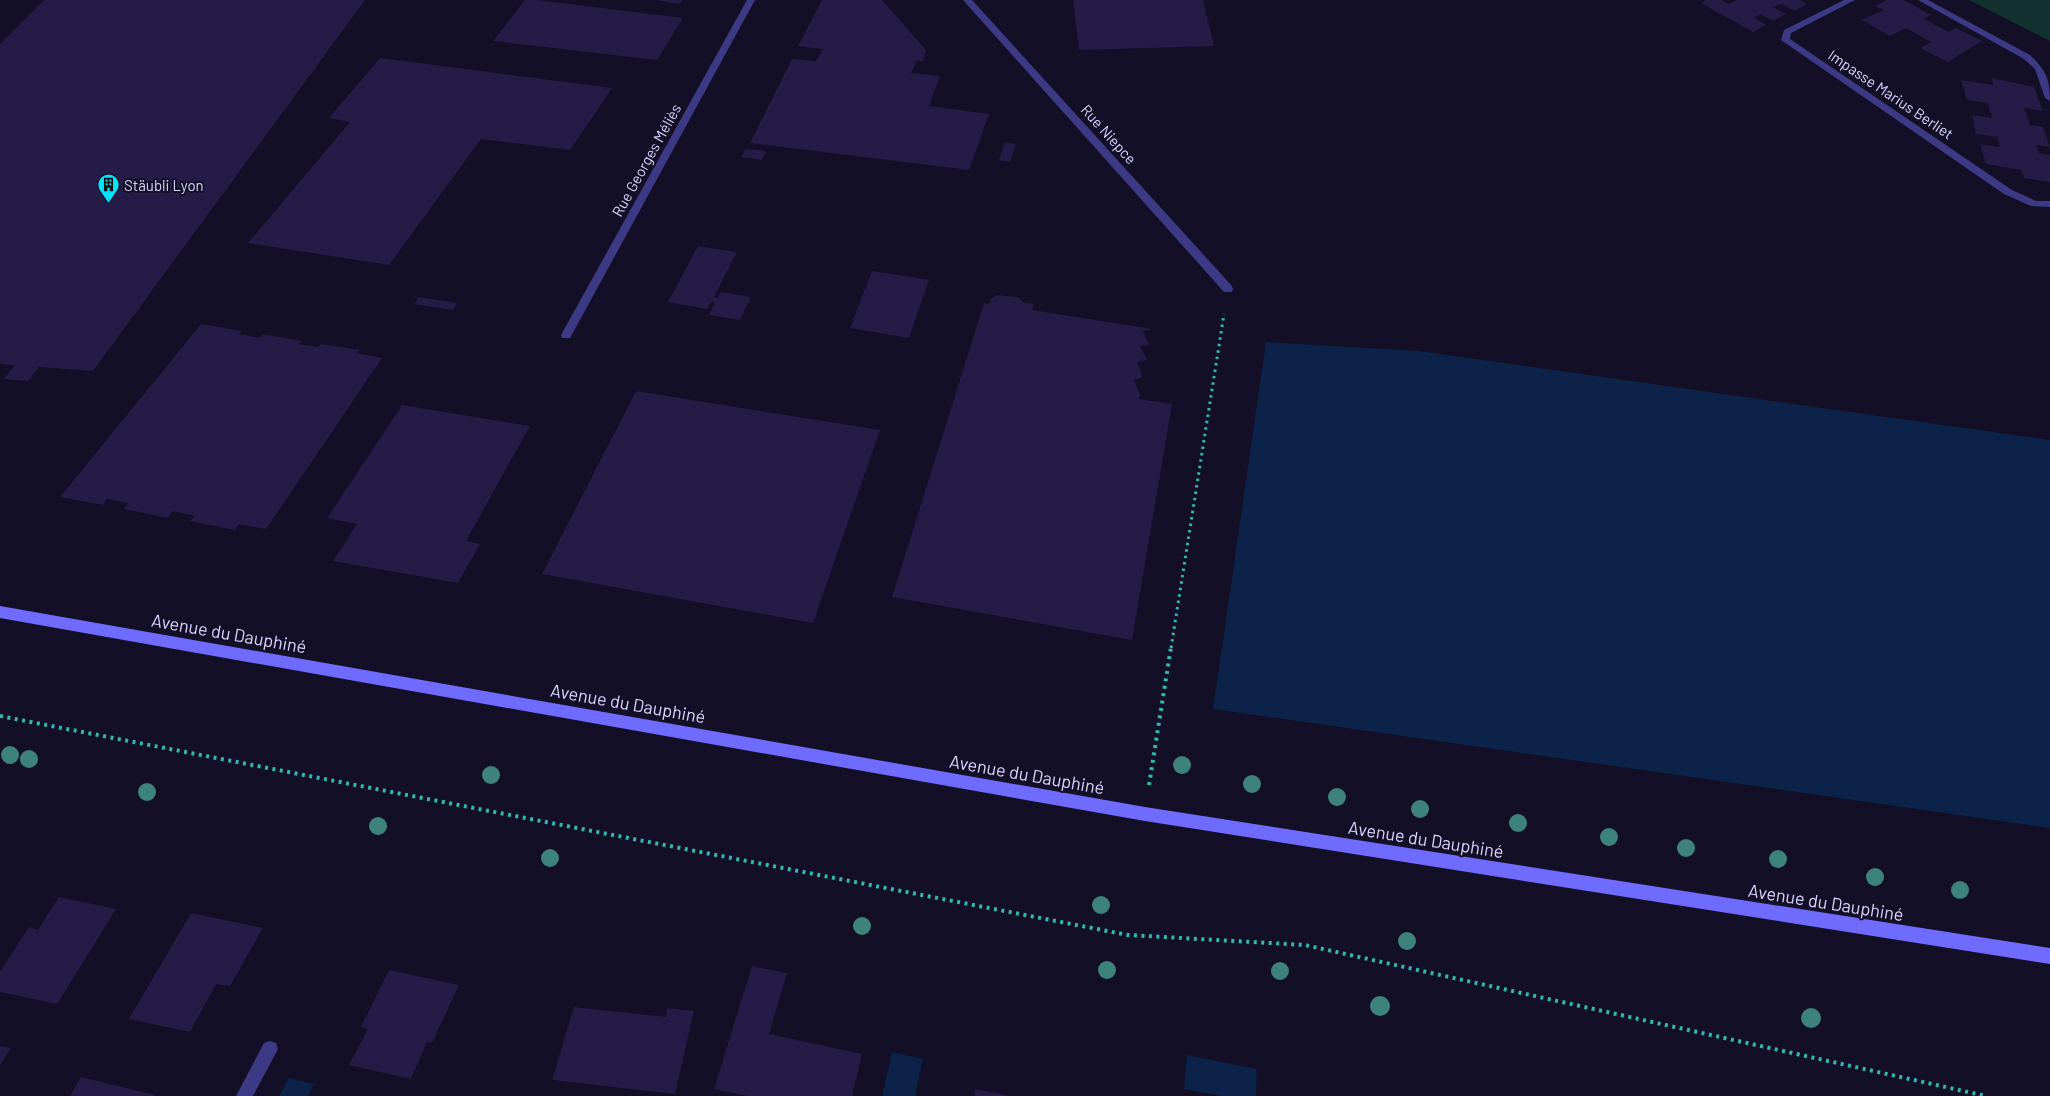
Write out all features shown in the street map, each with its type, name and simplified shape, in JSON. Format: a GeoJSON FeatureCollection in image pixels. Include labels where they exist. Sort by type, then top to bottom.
{"type":"FeatureCollection","features":[{"type":"Feature","properties":{"kind":"main road","name":"Avenue du Dauphiné"},"geometry":{"type":"LineString","coordinates":[[0,612],[1145,814],[2050,956]]}},
{"type":"Feature","properties":{"kind":"street","name":"Rue Georges Méliès"},"geometry":{"type":"LineString","coordinates":[[566,335],[751,0]]}},
{"type":"Feature","properties":{"kind":"street","name":"Rue Niepce"},"geometry":{"type":"LineString","coordinates":[[967,0],[1228,289]]}},
{"type":"Feature","properties":{"kind":"street","name":"Impasse Marius Berliet"},"geometry":{"type":"LineString","coordinates":[[1850,0],[1788,32],[1785,40],[2008,192],[2035,204],[2050,204]]}},
{"type":"Feature","properties":{"kind":"street"},"geometry":{"type":"LineString","coordinates":[[1922,0],[2027,57],[2039,68],[2050,98]]}},
{"type":"Feature","properties":{"kind":"street"},"geometry":{"type":"LineString","coordinates":[[244,1096],[270,1049]]}},
{"type":"Feature","properties":{"kind":"path"},"geometry":{"type":"LineString","coordinates":[[1145,814],[1228,289]]}},
{"type":"Feature","properties":{"kind":"path"},"geometry":{"type":"LineString","coordinates":[[0,716],[1128,935],[1305,945],[1986,1096]]}},
{"type":"Feature","properties":{"kind":"green space"},"geometry":{"type":"Polygon","coordinates":[[[1969,0],[2050,0],[2050,41],[1969,0]]]}},
{"type":"Feature","properties":{"kind":"water"},"geometry":{"type":"Polygon","coordinates":[[[1266,342],[1419,351],[2050,440],[2050,828],[1213,709],[1266,342]]]}},
{"type":"Feature","properties":{"kind":"water"},"geometry":{"type":"Polygon","coordinates":[[[892,1052],[923,1059],[915,1096],[882,1096],[892,1052]]]}},
{"type":"Feature","properties":{"kind":"water"},"geometry":{"type":"Polygon","coordinates":[[[1187,1055],[1257,1069],[1256,1096],[1220,1096],[1184,1089],[1187,1055]]]}},
{"type":"Feature","properties":{"kind":"water"},"geometry":{"type":"Polygon","coordinates":[[[289,1078],[314,1084],[308,1096],[279,1096],[289,1078]]]}},
{"type":"Feature","properties":{"kind":"building","name":"Stäubli Lyon"},"geometry":{"type":"Polygon","coordinates":[[[44,0],[365,0],[93,371],[39,367],[28,381],[4,379],[15,365],[0,364],[0,44],[44,0]]]}},
{"type":"Feature","properties":{"kind":"building"},"geometry":{"type":"Polygon","coordinates":[[[525,0],[683,18],[657,60],[493,41],[525,0]]]}},
{"type":"Feature","properties":{"kind":"building"},"geometry":{"type":"Polygon","coordinates":[[[656,0],[682,0],[680,4],[656,0]]]}},
{"type":"Feature","properties":{"kind":"building"},"geometry":{"type":"Polygon","coordinates":[[[822,0],[882,0],[926,50],[923,61],[917,60],[911,73],[940,76],[929,106],[989,114],[969,170],[750,143],[792,59],[816,61],[823,49],[798,46],[822,0]]]}},
{"type":"Feature","properties":{"kind":"building"},"geometry":{"type":"Polygon","coordinates":[[[1073,0],[1203,0],[1214,46],[1079,50],[1073,0]]]}},
{"type":"Feature","properties":{"kind":"building"},"geometry":{"type":"Polygon","coordinates":[[[1706,0],[1721,0],[1729,4],[1736,0],[1800,0],[1807,4],[1795,11],[1781,4],[1773,7],[1786,14],[1773,21],[1760,14],[1755,18],[1766,25],[1753,32],[1701,3],[1706,0]]]}},
{"type":"Feature","properties":{"kind":"building"},"geometry":{"type":"Polygon","coordinates":[[[1887,0],[1904,0],[1931,15],[1924,19],[1949,32],[1956,28],[1982,41],[1948,62],[1920,48],[1931,42],[1906,28],[1890,36],[1862,20],[1884,10],[1875,6],[1887,0]]]}},
{"type":"Feature","properties":{"kind":"building"},"geometry":{"type":"Polygon","coordinates":[[[380,58],[612,88],[570,150],[481,139],[389,265],[248,243],[350,122],[329,118],[380,58]]]}},
{"type":"Feature","properties":{"kind":"building"},"geometry":{"type":"Polygon","coordinates":[[[1992,78],[2034,87],[2043,111],[2024,108],[2030,125],[2043,127],[2050,147],[2036,145],[2039,153],[2050,155],[2050,182],[2024,178],[2021,170],[1986,164],[1980,144],[2000,147],[1997,137],[1976,134],[1972,115],[1992,118],[1988,103],[1967,100],[1961,80],[1993,85],[1992,78]]]}},
{"type":"Feature","properties":{"kind":"building"},"geometry":{"type":"Polygon","coordinates":[[[1005,142],[1016,144],[1010,162],[999,160],[1005,142]]]}},
{"type":"Feature","properties":{"kind":"building"},"geometry":{"type":"Polygon","coordinates":[[[746,149],[766,151],[762,160],[741,157],[746,149]]]}},
{"type":"Feature","properties":{"kind":"building"},"geometry":{"type":"Polygon","coordinates":[[[698,246],[737,252],[714,297],[718,298],[720,292],[751,297],[740,320],[709,315],[715,302],[711,302],[707,309],[668,302],[698,246]]]}},
{"type":"Feature","properties":{"kind":"building"},"geometry":{"type":"Polygon","coordinates":[[[872,271],[929,280],[909,338],[850,328],[872,271]]]}},
{"type":"Feature","properties":{"kind":"building"},"geometry":{"type":"Polygon","coordinates":[[[997,295],[1018,297],[1023,302],[1034,304],[1032,310],[1152,329],[1143,331],[1149,345],[1140,346],[1147,360],[1137,362],[1143,377],[1134,380],[1140,395],[1139,399],[1172,404],[1132,640],[892,597],[984,303],[989,304],[991,299],[997,295]]]}},
{"type":"Feature","properties":{"kind":"building"},"geometry":{"type":"Polygon","coordinates":[[[419,297],[457,303],[453,310],[414,304],[419,297]]]}},
{"type":"Feature","properties":{"kind":"building"},"geometry":{"type":"Polygon","coordinates":[[[201,324],[242,331],[239,334],[260,338],[263,334],[302,341],[298,344],[318,347],[321,344],[360,350],[357,353],[382,358],[266,529],[239,524],[235,530],[190,521],[195,516],[173,511],[168,518],[124,509],[128,503],[107,499],[103,505],[60,497],[201,324]]]}},
{"type":"Feature","properties":{"kind":"building"},"geometry":{"type":"Polygon","coordinates":[[[636,391],[880,430],[813,623],[542,574],[636,391]]]}},
{"type":"Feature","properties":{"kind":"building"},"geometry":{"type":"Polygon","coordinates":[[[402,405],[530,426],[466,541],[480,544],[458,583],[333,561],[357,524],[327,518],[402,405]]]}},
{"type":"Feature","properties":{"kind":"building"},"geometry":{"type":"Polygon","coordinates":[[[59,897],[116,909],[57,1004],[0,992],[0,972],[29,927],[38,930],[59,897]]]}},
{"type":"Feature","properties":{"kind":"building"},"geometry":{"type":"Polygon","coordinates":[[[191,913],[263,928],[230,986],[216,984],[190,1032],[129,1019],[191,913]]]}},
{"type":"Feature","properties":{"kind":"building"},"geometry":{"type":"Polygon","coordinates":[[[752,966],[787,973],[769,1034],[862,1054],[852,1096],[748,1096],[714,1089],[752,966]]]}},
{"type":"Feature","properties":{"kind":"building"},"geometry":{"type":"Polygon","coordinates":[[[389,970],[459,985],[432,1043],[427,1042],[411,1079],[349,1065],[368,1029],[361,1027],[389,970]]]}},
{"type":"Feature","properties":{"kind":"building"},"geometry":{"type":"Polygon","coordinates":[[[574,1007],[666,1017],[667,1008],[694,1011],[675,1094],[552,1080],[574,1007]]]}},
{"type":"Feature","properties":{"kind":"building"},"geometry":{"type":"Polygon","coordinates":[[[0,1046],[11,1048],[0,1065],[0,1046]]]}},
{"type":"Feature","properties":{"kind":"building"},"geometry":{"type":"Polygon","coordinates":[[[81,1077],[155,1095],[70,1096],[81,1077]]]}},
{"type":"Feature","properties":{"kind":"building"},"geometry":{"type":"Polygon","coordinates":[[[975,1089],[1005,1095],[1005,1096],[974,1096],[975,1089]]]}},
{"type":"Feature","properties":{"kind":"place","name":"Stäubli Lyon"},"geometry":{"type":"Point","coordinates":[108,204]}}]}
